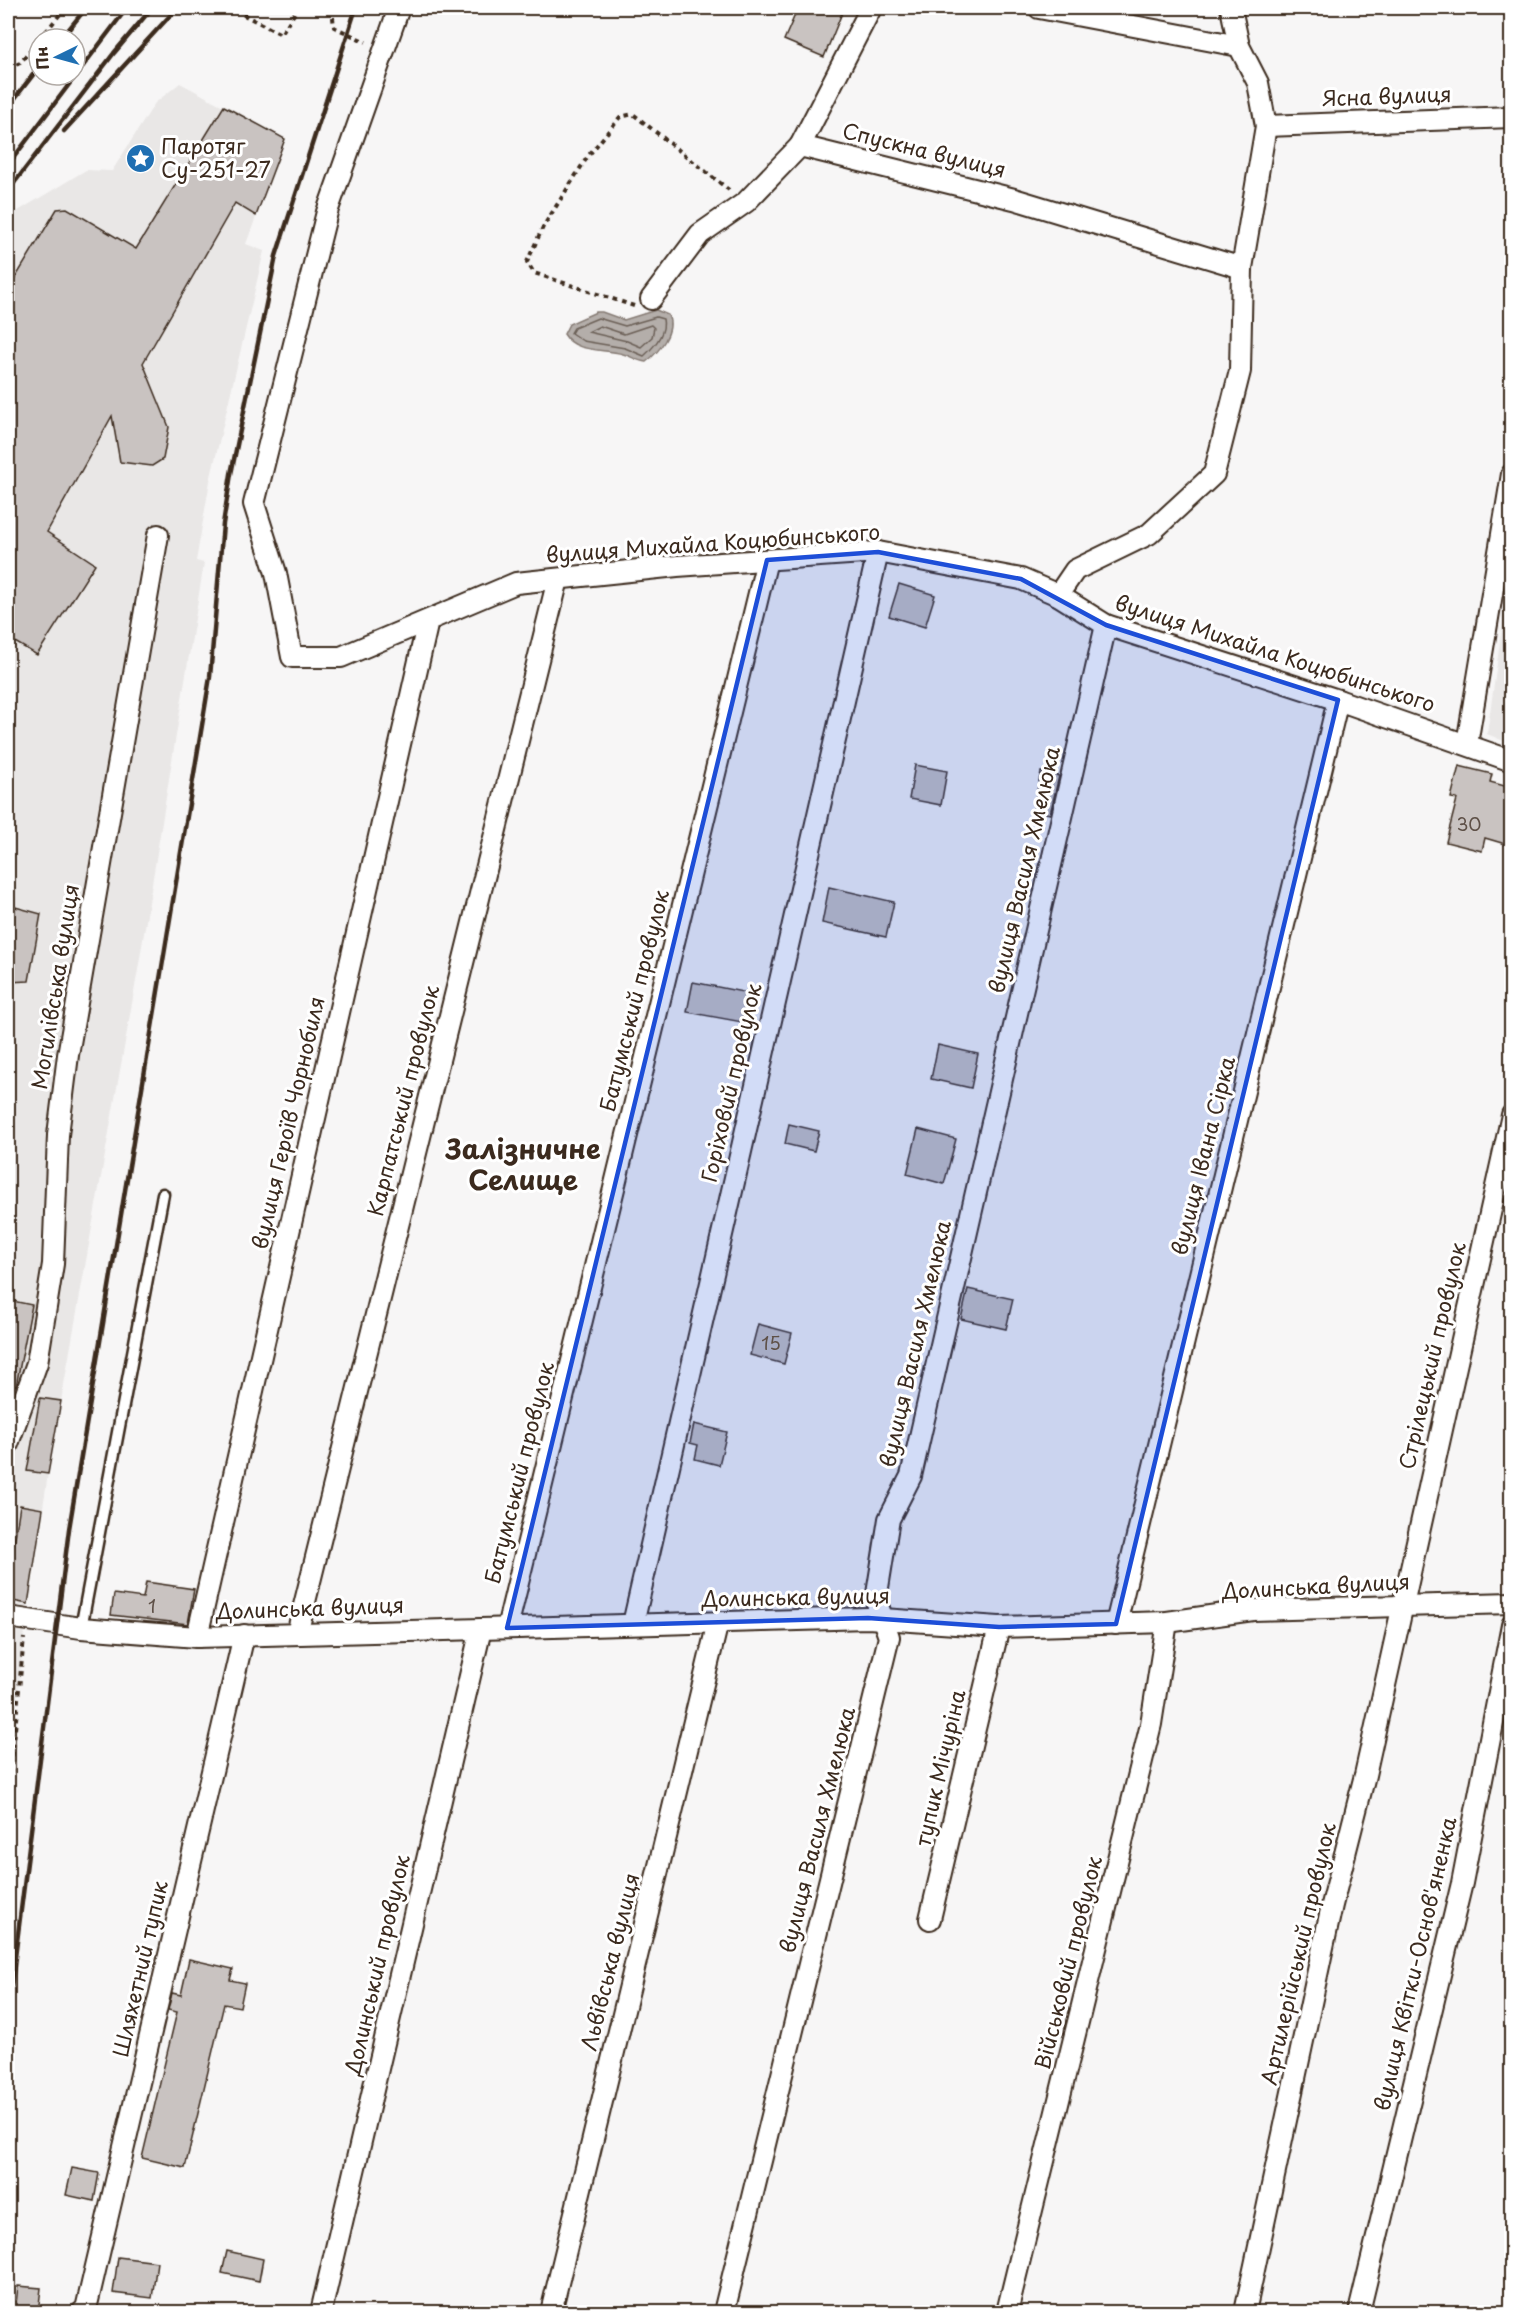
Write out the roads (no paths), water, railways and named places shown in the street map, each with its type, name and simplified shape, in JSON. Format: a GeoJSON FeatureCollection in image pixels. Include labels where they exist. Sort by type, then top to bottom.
{"type":"FeatureCollection","features":[{"type":"Feature","properties":{"kind":"street","name":"вулиця Михайла Коцюбинського"},"geometry":{"type":"LineString","coordinates":[[399,8],[327,212],[254,504],[276,573],[292,657],[341,657],[516,583],[878,552],[1021,579],[1058,595],[1106,625],[1338,700],[1512,760]]}},
{"type":"Feature","properties":{"kind":"street"},"geometry":{"type":"LineString","coordinates":[[651,299],[700,234],[746,202],[800,146],[871,8]]}},
{"type":"Feature","properties":{"kind":"street"},"geometry":{"type":"LineString","coordinates":[[1039,8],[1239,46]]}},
{"type":"Feature","properties":{"kind":"street"},"geometry":{"type":"LineString","coordinates":[[1058,595],[1075,570],[1149,534],[1214,474],[1240,371],[1242,268],[1266,126],[1258,83],[1239,46],[1231,8]]}},
{"type":"Feature","properties":{"kind":"street","name":"Ясна вулиця"},"geometry":{"type":"LineString","coordinates":[[1266,126],[1512,117]]}},
{"type":"Feature","properties":{"kind":"street","name":"Спускна вулиця"},"geometry":{"type":"LineString","coordinates":[[800,146],[1014,199],[1242,268]]}},
{"type":"Feature","properties":{"kind":"street"},"geometry":{"type":"LineString","coordinates":[[1467,744],[1512,474]]}},
{"type":"Feature","properties":{"kind":"street","name":"Могилівська вулиця"},"geometry":{"type":"LineString","coordinates":[[8,1444],[37,1364],[53,1264],[58,1135],[68,1055],[158,535]]}},
{"type":"Feature","properties":{"kind":"street","name":"Горіховий провулок"},"geometry":{"type":"LineString","coordinates":[[633,1624],[878,552]]}},
{"type":"Feature","properties":{"kind":"street","name":"Батумський провулок"},"geometry":{"type":"LineString","coordinates":[[507,1628],[767,560]]}},
{"type":"Feature","properties":{"kind":"street","name":"Карпатський провулок"},"geometry":{"type":"LineString","coordinates":[[297,1634],[558,579]]}},
{"type":"Feature","properties":{"kind":"street","name":"вулиця Героїв Чорнобиля"},"geometry":{"type":"LineString","coordinates":[[197,1637],[428,621]]}},
{"type":"Feature","properties":{"kind":"street","name":"вулиця Василя Хмелюка"},"geometry":{"type":"LineString","coordinates":[[724,2313],[889,1637],[876,1600],[889,1519],[911,1476],[1106,625]]}},
{"type":"Feature","properties":{"kind":"street","name":"вулиця Івана Сірка"},"geometry":{"type":"LineString","coordinates":[[1116,1624],[1338,700]]}},
{"type":"Feature","properties":{"kind":"street","name":"Стрілецький провулок"},"geometry":{"type":"LineString","coordinates":[[1402,1606],[1512,1116]]}},
{"type":"Feature","properties":{"kind":"street","name":"Долинська вулиця"},"geometry":{"type":"LineString","coordinates":[[17,1619],[81,1628],[197,1637],[718,1622],[883,1620],[999,1627],[1167,1622],[1253,1610],[1512,1604]]}},
{"type":"Feature","properties":{"kind":"street","name":"Артилерійський провулок"},"geometry":{"type":"LineString","coordinates":[[1245,2313],[1332,1905],[1365,1775],[1402,1606]]}},
{"type":"Feature","properties":{"kind":"street","name":"Львівська вулиця"},"geometry":{"type":"LineString","coordinates":[[551,2313],[718,1622]]}},
{"type":"Feature","properties":{"kind":"street","name":"Військовий провулок"},"geometry":{"type":"LineString","coordinates":[[1007,2313],[1151,1724],[1167,1622]]}},
{"type":"Feature","properties":{"kind":"street","name":"вулиця Квітки-Основ'яненка"},"geometry":{"type":"LineString","coordinates":[[1359,2313],[1462,1882],[1512,1625]]}},
{"type":"Feature","properties":{"kind":"street","name":"тупик Мічуріна"},"geometry":{"type":"LineString","coordinates":[[930,1920],[999,1627]]}},
{"type":"Feature","properties":{"kind":"street","name":"Долинський провулок"},"geometry":{"type":"LineString","coordinates":[[321,2313],[481,1629]]}},
{"type":"Feature","properties":{"kind":"street","name":"Шляхетний тупик"},"geometry":{"type":"LineString","coordinates":[[81,2313],[86,2309],[244,1635]]}},
{"type":"Feature","properties":{"kind":"lane"},"geometry":{"type":"LineString","coordinates":[[81,1628],[163,1194]]}},
{"type":"Feature","properties":{"kind":"water"},"geometry":{"type":"Polygon","coordinates":[[[656,310],[668,315],[670,328],[661,347],[646,362],[616,352],[583,348],[569,340],[564,334],[569,324],[596,312],[624,320],[656,310]]]}},
{"type":"Feature","properties":{"kind":"railway"},"geometry":{"type":"LineString","coordinates":[[71,27],[86,8]]}},
{"type":"Feature","properties":{"kind":"railway"},"geometry":{"type":"LineString","coordinates":[[8,165],[127,8]]}},
{"type":"Feature","properties":{"kind":"railway"},"geometry":{"type":"LineString","coordinates":[[8,191],[114,53],[152,8]]}},
{"type":"Feature","properties":{"kind":"railway"},"geometry":{"type":"LineString","coordinates":[[64,131],[177,8]]}},
{"type":"Feature","properties":{"kind":"railway"},"geometry":{"type":"LineString","coordinates":[[8,2013],[69,1529],[210,677],[223,524],[231,474],[276,256],[356,8]]}},
{"type":"Feature","properties":{"kind":"railway"},"geometry":{"type":"LineString","coordinates":[[8,107],[27,82]]}},
{"type":"Feature","properties":{"kind":"place","name":"Паротяг Су-251-27"},"geometry":{"type":"Point","coordinates":[140,159]}},
{"type":"Feature","properties":{"kind":"district","name":"Залізничне Селище"},"geometry":{"type":"Point","coordinates":[523,1166]}}]}
